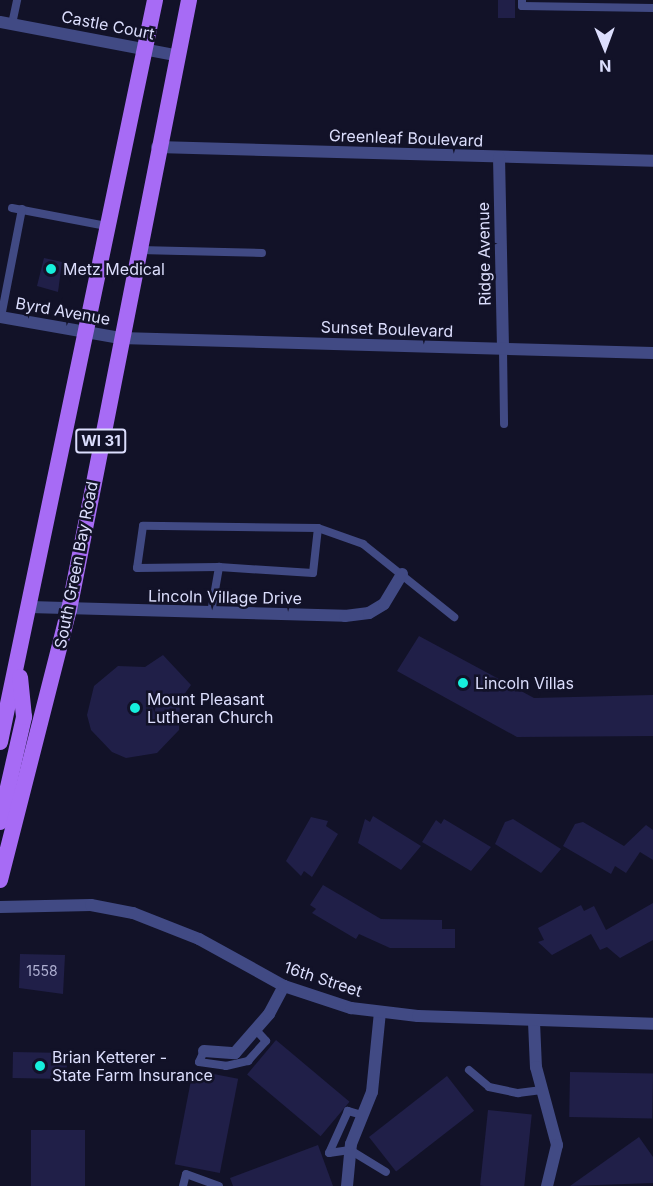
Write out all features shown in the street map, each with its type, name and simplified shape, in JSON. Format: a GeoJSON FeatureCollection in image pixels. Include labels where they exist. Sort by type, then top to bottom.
{"type":"FeatureCollection","features":[{"type":"Feature","properties":{"kind":"main road","name":"WI 31"},"geometry":{"type":"LineString","coordinates":[[0,742],[155,0]]}},
{"type":"Feature","properties":{"kind":"main road","name":"South Green Bay Road"},"geometry":{"type":"LineString","coordinates":[[0,880],[69,610],[120,338],[139,250],[174,55],[189,0]]}},
{"type":"Feature","properties":{"kind":"main road"},"geometry":{"type":"LineString","coordinates":[[0,822],[24,717],[18,659]]}},
{"type":"Feature","properties":{"kind":"street","name":"Castle Court"},"geometry":{"type":"LineString","coordinates":[[6,23],[174,55]]}},
{"type":"Feature","properties":{"kind":"street","name":"Greenleaf Boulevard"},"geometry":{"type":"LineString","coordinates":[[158,147],[653,161]]}},
{"type":"Feature","properties":{"kind":"street","name":"Ridge Avenue"},"geometry":{"type":"LineString","coordinates":[[499,157],[503,349]]}},
{"type":"Feature","properties":{"kind":"street","name":"Byrd Avenue"},"geometry":{"type":"LineString","coordinates":[[0,317],[120,338]]}},
{"type":"Feature","properties":{"kind":"street","name":"Sunset Boulevard"},"geometry":{"type":"LineString","coordinates":[[120,338],[653,353]]}},
{"type":"Feature","properties":{"kind":"street","name":"Lincoln Village Drive"},"geometry":{"type":"LineString","coordinates":[[29,608],[211,613],[369,613],[393,595],[402,574]]}},
{"type":"Feature","properties":{"kind":"street","name":"16th Street"},"geometry":{"type":"LineString","coordinates":[[0,907],[91,905],[133,913],[193,936],[284,986],[380,1012],[534,1022],[653,1024]]}},
{"type":"Feature","properties":{"kind":"street"},"geometry":{"type":"LineString","coordinates":[[204,1051],[235,1053],[256,1030],[284,986]]}},
{"type":"Feature","properties":{"kind":"street"},"geometry":{"type":"LineString","coordinates":[[348,1186],[350,1150],[378,1056],[380,1012]]}},
{"type":"Feature","properties":{"kind":"street"},"geometry":{"type":"LineString","coordinates":[[534,1022],[542,1090],[557,1145],[548,1186]]}},
{"type":"Feature","properties":{"kind":"lane"},"geometry":{"type":"LineString","coordinates":[[6,23],[17,0]]}},
{"type":"Feature","properties":{"kind":"lane"},"geometry":{"type":"LineString","coordinates":[[522,0],[522,6],[653,8]]}},
{"type":"Feature","properties":{"kind":"lane"},"geometry":{"type":"LineString","coordinates":[[12,207],[106,226]]}},
{"type":"Feature","properties":{"kind":"lane"},"geometry":{"type":"LineString","coordinates":[[0,317],[22,209]]}},
{"type":"Feature","properties":{"kind":"lane"},"geometry":{"type":"LineString","coordinates":[[139,250],[261,253]]}},
{"type":"Feature","properties":{"kind":"lane"},"geometry":{"type":"LineString","coordinates":[[503,349],[504,424]]}},
{"type":"Feature","properties":{"kind":"lane"},"geometry":{"type":"LineString","coordinates":[[318,528],[313,573],[219,567],[137,568],[143,526],[318,528],[346,535],[402,574],[454,617]]}},
{"type":"Feature","properties":{"kind":"lane"},"geometry":{"type":"LineString","coordinates":[[211,613],[219,567]]}},
{"type":"Feature","properties":{"kind":"lane"},"geometry":{"type":"LineString","coordinates":[[469,1070],[489,1087],[518,1094],[542,1090]]}},
{"type":"Feature","properties":{"kind":"lane"},"geometry":{"type":"LineString","coordinates":[[362,1115],[348,1111],[329,1153],[350,1150],[386,1172]]}},
{"type":"Feature","properties":{"kind":"lane"},"geometry":{"type":"LineString","coordinates":[[183,1186],[186,1173],[219,1186]]}},
{"type":"Feature","properties":{"kind":"building"},"geometry":{"type":"Polygon","coordinates":[[[498,0],[515,0],[515,18],[498,18],[498,0]]]}},
{"type":"Feature","properties":{"kind":"building","name":"Metz Medical"},"geometry":{"type":"Polygon","coordinates":[[[44,258],[62,262],[58,292],[37,286],[44,258]]]}},
{"type":"Feature","properties":{"kind":"building","name":"Lincoln Villas"},"geometry":{"type":"Polygon","coordinates":[[[419,636],[534,698],[653,695],[653,736],[517,737],[397,671],[419,636]]]}},
{"type":"Feature","properties":{"kind":"building","name":"Mount Pleasant Lutheran Church"},"geometry":{"type":"Polygon","coordinates":[[[163,655],[191,685],[180,700],[179,730],[157,753],[126,758],[112,752],[91,730],[87,715],[94,686],[118,666],[145,667],[163,655]]]}},
{"type":"Feature","properties":{"kind":"building"},"geometry":{"type":"Polygon","coordinates":[[[373,816],[421,846],[401,870],[358,843],[365,819],[370,822],[373,816]]]}},
{"type":"Feature","properties":{"kind":"building"},"geometry":{"type":"Polygon","coordinates":[[[311,817],[328,821],[326,826],[338,834],[312,877],[304,871],[301,876],[286,861],[311,817]]]}},
{"type":"Feature","properties":{"kind":"building"},"geometry":{"type":"Polygon","coordinates":[[[444,819],[491,847],[471,871],[422,842],[436,820],[441,824],[444,819]]]}},
{"type":"Feature","properties":{"kind":"building"},"geometry":{"type":"Polygon","coordinates":[[[513,819],[561,849],[541,873],[495,844],[505,822],[513,819]]]}},
{"type":"Feature","properties":{"kind":"building"},"geometry":{"type":"Polygon","coordinates":[[[583,822],[624,846],[646,825],[653,830],[653,860],[640,852],[626,873],[615,866],[611,874],[563,846],[575,824],[583,822]]]}},
{"type":"Feature","properties":{"kind":"building"},"geometry":{"type":"Polygon","coordinates":[[[323,885],[381,919],[442,920],[442,929],[455,929],[455,948],[390,948],[359,934],[356,939],[312,913],[316,909],[310,905],[323,885]]]}},
{"type":"Feature","properties":{"kind":"building"},"geometry":{"type":"Polygon","coordinates":[[[653,903],[653,940],[620,958],[607,947],[600,950],[591,934],[552,955],[538,942],[544,940],[538,928],[581,905],[584,911],[594,906],[606,930],[653,903]]]}},
{"type":"Feature","properties":{"kind":"building"},"geometry":{"type":"Polygon","coordinates":[[[20,954],[65,955],[63,994],[19,988],[20,954]]]}},
{"type":"Feature","properties":{"kind":"building"},"geometry":{"type":"Polygon","coordinates":[[[276,1040],[350,1102],[321,1136],[247,1074],[276,1040]]]}},
{"type":"Feature","properties":{"kind":"building","name":"Brian Ketterer - State Farm Insurance"},"geometry":{"type":"Polygon","coordinates":[[[13,1052],[67,1053],[67,1079],[13,1078],[13,1052]]]}},
{"type":"Feature","properties":{"kind":"building"},"geometry":{"type":"Polygon","coordinates":[[[193,1070],[238,1079],[220,1173],[175,1164],[193,1070]]]}},
{"type":"Feature","properties":{"kind":"building"},"geometry":{"type":"Polygon","coordinates":[[[570,1072],[653,1073],[652,1118],[569,1117],[570,1072]]]}},
{"type":"Feature","properties":{"kind":"building"},"geometry":{"type":"Polygon","coordinates":[[[447,1076],[474,1111],[396,1172],[369,1137],[447,1076]]]}},
{"type":"Feature","properties":{"kind":"building"},"geometry":{"type":"Polygon","coordinates":[[[488,1110],[532,1115],[524,1186],[480,1186],[488,1110]]]}},
{"type":"Feature","properties":{"kind":"building"},"geometry":{"type":"Polygon","coordinates":[[[31,1130],[85,1130],[85,1186],[31,1186],[31,1130]]]}},
{"type":"Feature","properties":{"kind":"building"},"geometry":{"type":"Polygon","coordinates":[[[639,1137],[653,1157],[653,1183],[570,1186],[639,1137]]]}},
{"type":"Feature","properties":{"kind":"building"},"geometry":{"type":"Polygon","coordinates":[[[318,1145],[333,1186],[233,1186],[230,1178],[318,1145]]]}},
{"type":"Feature","properties":{"kind":"place","name":"Metz Medical"},"geometry":{"type":"Point","coordinates":[51,269]}},
{"type":"Feature","properties":{"kind":"place","name":"Lincoln Villas"},"geometry":{"type":"Point","coordinates":[463,683]}},
{"type":"Feature","properties":{"kind":"place","name":"Mount Pleasant Lutheran Church"},"geometry":{"type":"Point","coordinates":[135,708]}},
{"type":"Feature","properties":{"kind":"place","name":"Brian Ketterer - State Farm Insurance"},"geometry":{"type":"Point","coordinates":[40,1066]}}]}
